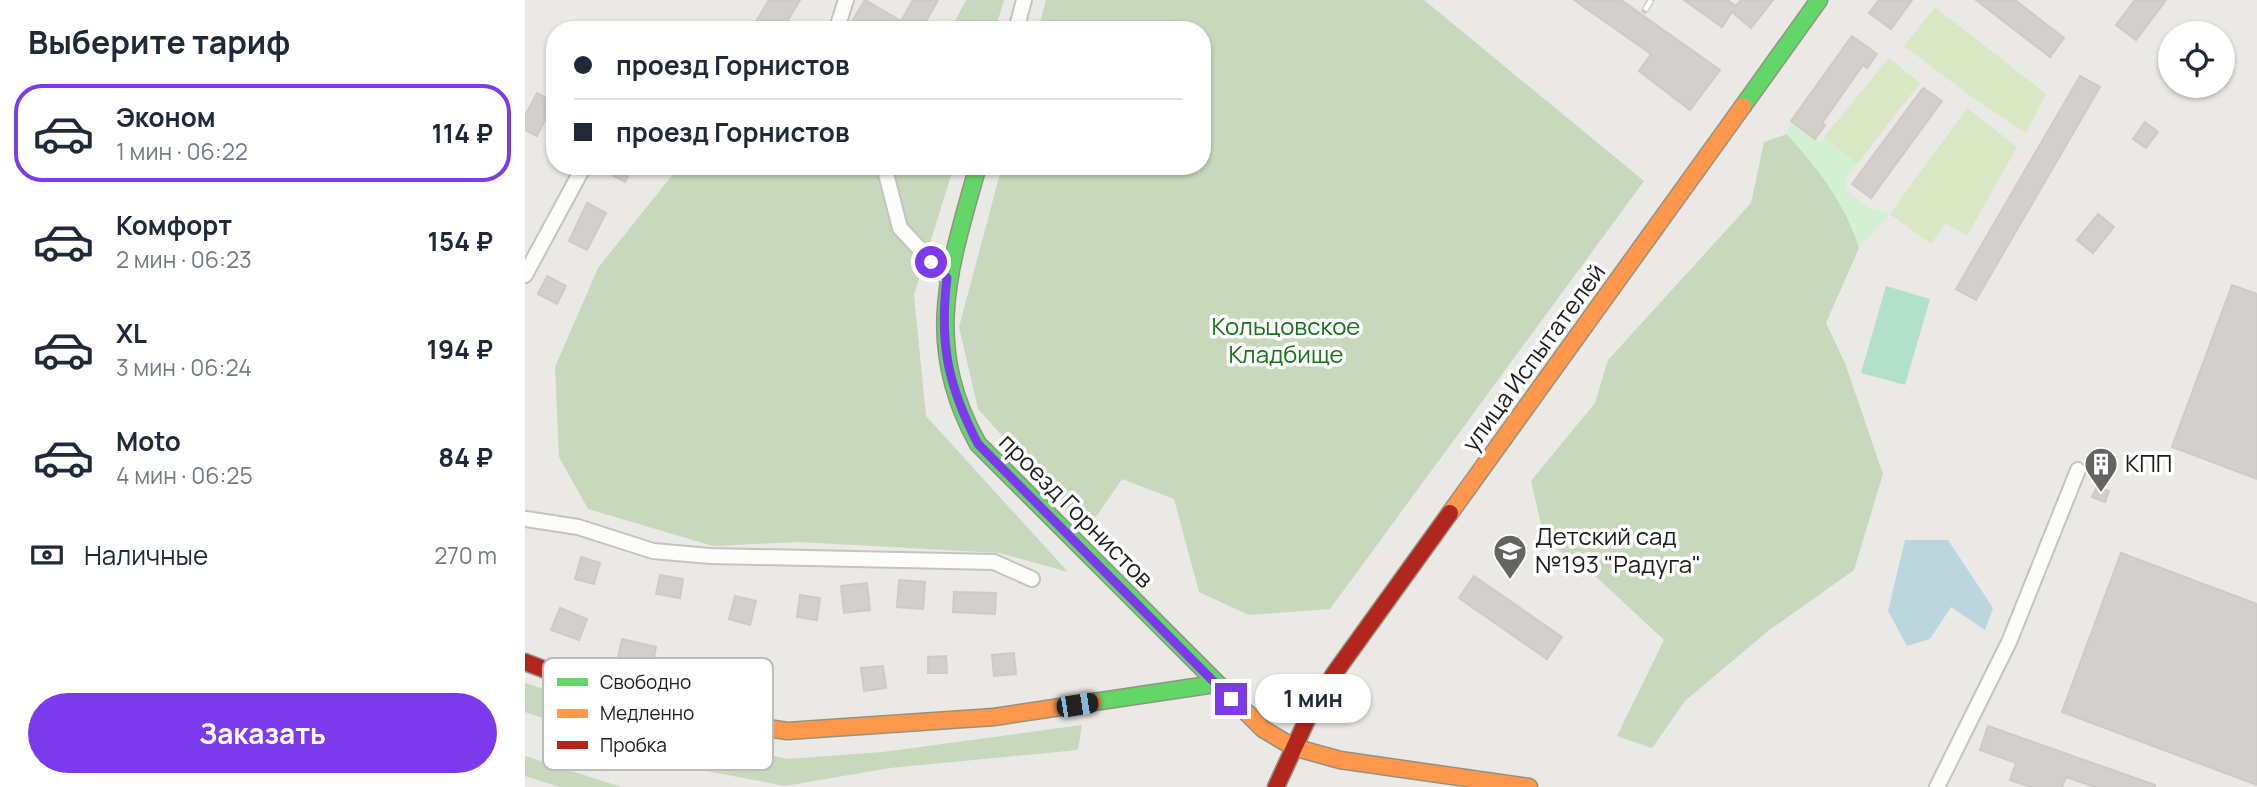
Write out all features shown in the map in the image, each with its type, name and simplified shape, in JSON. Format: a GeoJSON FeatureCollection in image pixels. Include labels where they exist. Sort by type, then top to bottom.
{"type":"FeatureCollection","features":[{"type":"Feature","properties":{"kind":"street"},"geometry":{"type":"LineString","coordinates":[[839,21],[846,0]]}},
{"type":"Feature","properties":{"kind":"street"},"geometry":{"type":"LineString","coordinates":[[1018,21],[1024,0]]}},
{"type":"Feature","properties":{"kind":"street","name":"улица Испытателей"},"geometry":{"type":"LineString","coordinates":[[1276,787],[1293,747],[1334,674],[1819,0]]}},
{"type":"Feature","properties":{"kind":"street"},"geometry":{"type":"LineString","coordinates":[[525,275],[579,175]]}},
{"type":"Feature","properties":{"kind":"street"},"geometry":{"type":"LineString","coordinates":[[886,175],[900,228],[947,278]]}},
{"type":"Feature","properties":{"kind":"street","name":"проезд Горнистов"},"geometry":{"type":"LineString","coordinates":[[976,175],[947,278],[945,352],[957,404],[978,444],[1215,684],[1263,729],[1293,747],[1340,760],[1529,787]]}},
{"type":"Feature","properties":{"kind":"street"},"geometry":{"type":"LineString","coordinates":[[1937,787],[2009,642],[2078,470]]}},
{"type":"Feature","properties":{"kind":"street"},"geometry":{"type":"LineString","coordinates":[[525,520],[578,527],[653,551],[710,556],[994,562],[1032,579]]}},
{"type":"Feature","properties":{"kind":"street"},"geometry":{"type":"LineString","coordinates":[[525,662],[543,669]]}},
{"type":"Feature","properties":{"kind":"street"},"geometry":{"type":"LineString","coordinates":[[773,729],[787,731],[994,717],[1215,684]]}},
{"type":"Feature","properties":{"kind":"green space"},"geometry":{"type":"Polygon","coordinates":[[[966,0],[1004,0],[998,21],[955,21],[966,0]]]}},
{"type":"Feature","properties":{"kind":"green space","name":"Кольцовское Кладбище"},"geometry":{"type":"Polygon","coordinates":[[[1046,0],[1424,0],[1644,181],[1330,609],[1249,615],[1199,592],[1174,499],[1122,479],[1087,530],[978,409],[959,327],[1000,175],[1211,175],[1211,21],[1040,21],[1046,0]]]}},
{"type":"Feature","properties":{"kind":"green space"},"geometry":{"type":"Polygon","coordinates":[[[1935,7],[2046,94],[2026,133],[1973,98],[1904,46],[1935,7]]]}},
{"type":"Feature","properties":{"kind":"green space"},"geometry":{"type":"Polygon","coordinates":[[[1889,58],[1920,83],[1857,164],[1824,137],[1889,58]]]}},
{"type":"Feature","properties":{"kind":"green space"},"geometry":{"type":"Polygon","coordinates":[[[1967,108],[2017,147],[1967,236],[1946,223],[1931,244],[1890,214],[1967,108]]]}},
{"type":"Feature","properties":{"kind":"green space"},"geometry":{"type":"Polygon","coordinates":[[[1792,120],[1821,142],[1824,137],[1857,164],[1847,178],[1846,190],[1868,207],[1890,214],[1859,248],[1838,201],[1787,134],[1792,120]]]}},
{"type":"Feature","properties":{"kind":"green space"},"geometry":{"type":"Polygon","coordinates":[[[1787,134],[1838,201],[1859,248],[1826,323],[1845,363],[1883,474],[1854,570],[1768,631],[1685,701],[1652,748],[1617,736],[1664,640],[1590,571],[1545,541],[1531,481],[1595,403],[1608,360],[1751,203],[1764,142],[1787,134]]]}},
{"type":"Feature","properties":{"kind":"green space"},"geometry":{"type":"Polygon","coordinates":[[[672,175],[951,175],[914,295],[926,416],[1068,572],[1000,553],[798,542],[713,546],[588,509],[559,457],[555,367],[598,268],[672,175]]]}},
{"type":"Feature","properties":{"kind":"green space"},"geometry":{"type":"Polygon","coordinates":[[[1886,286],[1930,299],[1905,385],[1861,373],[1886,286]]]}},
{"type":"Feature","properties":{"kind":"green space"},"geometry":{"type":"Polygon","coordinates":[[[525,683],[543,689],[543,718],[525,712],[525,683]]]}},
{"type":"Feature","properties":{"kind":"green space"},"geometry":{"type":"Polygon","coordinates":[[[1082,725],[1078,750],[890,768],[785,786],[701,770],[773,770],[773,756],[787,759],[883,752],[1082,725]]]}},
{"type":"Feature","properties":{"kind":"green space"},"geometry":{"type":"Polygon","coordinates":[[[525,756],[543,762],[543,770],[568,770],[621,787],[560,787],[525,776],[525,756]]]}},
{"type":"Feature","properties":{"kind":"water"},"geometry":{"type":"Polygon","coordinates":[[[1905,540],[1948,540],[1993,608],[1985,630],[1951,607],[1930,639],[1907,646],[1888,611],[1905,540]]]}},
{"type":"Feature","properties":{"kind":"building"},"geometry":{"type":"Polygon","coordinates":[[[769,0],[800,0],[787,21],[756,21],[769,0]]]}},
{"type":"Feature","properties":{"kind":"building"},"geometry":{"type":"Polygon","coordinates":[[[865,0],[901,21],[852,21],[865,0]]]}},
{"type":"Feature","properties":{"kind":"building"},"geometry":{"type":"Polygon","coordinates":[[[913,0],[938,0],[926,21],[901,21],[913,0]]]}},
{"type":"Feature","properties":{"kind":"building"},"geometry":{"type":"Polygon","coordinates":[[[1574,0],[1621,0],[1720,70],[1690,110],[1639,71],[1651,54],[1574,0]]]}},
{"type":"Feature","properties":{"kind":"building"},"geometry":{"type":"Polygon","coordinates":[[[1684,0],[1727,0],[1736,6],[1741,0],[1773,0],[1751,28],[1732,12],[1722,27],[1684,0]]]}},
{"type":"Feature","properties":{"kind":"building"},"geometry":{"type":"Polygon","coordinates":[[[1879,0],[1912,0],[1891,29],[1869,13],[1879,0]]]}},
{"type":"Feature","properties":{"kind":"building"},"geometry":{"type":"Polygon","coordinates":[[[1976,0],[2015,0],[2064,38],[2050,57],[1976,0]]]}},
{"type":"Feature","properties":{"kind":"building"},"geometry":{"type":"Polygon","coordinates":[[[2135,0],[2166,0],[2136,40],[2116,25],[2135,0]]]}},
{"type":"Feature","properties":{"kind":"building"},"geometry":{"type":"Polygon","coordinates":[[[1852,36],[1877,54],[1867,68],[1863,65],[1822,123],[1825,125],[1815,139],[1791,121],[1852,36]]]}},
{"type":"Feature","properties":{"kind":"building"},"geometry":{"type":"Polygon","coordinates":[[[2080,76],[2100,87],[1976,300],[1956,289],[2080,76]]]}},
{"type":"Feature","properties":{"kind":"building"},"geometry":{"type":"Polygon","coordinates":[[[1923,88],[1942,101],[1871,198],[1852,184],[1923,88]]]}},
{"type":"Feature","properties":{"kind":"building"},"geometry":{"type":"Polygon","coordinates":[[[537,93],[546,98],[546,118],[537,136],[525,130],[525,116],[537,93]]]}},
{"type":"Feature","properties":{"kind":"building"},"geometry":{"type":"Polygon","coordinates":[[[2145,122],[2158,132],[2146,148],[2133,139],[2145,122]]]}},
{"type":"Feature","properties":{"kind":"building"},"geometry":{"type":"Polygon","coordinates":[[[612,175],[628,175],[625,182],[612,175]]]}},
{"type":"Feature","properties":{"kind":"building"},"geometry":{"type":"Polygon","coordinates":[[[587,203],[606,213],[587,250],[569,241],[587,203]]]}},
{"type":"Feature","properties":{"kind":"building"},"geometry":{"type":"Polygon","coordinates":[[[2098,214],[2114,227],[2093,253],[2077,240],[2098,214]]]}},
{"type":"Feature","properties":{"kind":"building"},"geometry":{"type":"Polygon","coordinates":[[[547,276],[566,286],[557,304],[538,294],[547,276]]]}},
{"type":"Feature","properties":{"kind":"building"},"geometry":{"type":"Polygon","coordinates":[[[2232,285],[2257,294],[2257,479],[2172,447],[2232,285]]]}},
{"type":"Feature","properties":{"kind":"building","name":"КПП"},"geometry":{"type":"Polygon","coordinates":[[[2097,486],[2109,491],[2105,502],[2092,497],[2097,486]]]}},
{"type":"Feature","properties":{"kind":"building"},"geometry":{"type":"Polygon","coordinates":[[[2121,553],[2257,604],[2257,785],[2062,712],[2121,553]]]}},
{"type":"Feature","properties":{"kind":"building"},"geometry":{"type":"Polygon","coordinates":[[[581,557],[600,563],[594,584],[575,579],[581,557]]]}},
{"type":"Feature","properties":{"kind":"building"},"geometry":{"type":"Polygon","coordinates":[[[660,575],[683,579],[680,598],[656,594],[660,575]]]}},
{"type":"Feature","properties":{"kind":"building"},"geometry":{"type":"Polygon","coordinates":[[[1474,576],[1562,637],[1547,659],[1459,598],[1474,576]]]}},
{"type":"Feature","properties":{"kind":"building"},"geometry":{"type":"Polygon","coordinates":[[[899,580],[925,582],[923,609],[897,607],[899,580]]]}},
{"type":"Feature","properties":{"kind":"building"},"geometry":{"type":"Polygon","coordinates":[[[867,583],[870,610],[844,613],[841,586],[867,583]]]}},
{"type":"Feature","properties":{"kind":"building"},"geometry":{"type":"Polygon","coordinates":[[[954,592],[996,593],[995,614],[953,612],[954,592]]]}},
{"type":"Feature","properties":{"kind":"building"},"geometry":{"type":"Polygon","coordinates":[[[800,595],[820,598],[817,620],[797,617],[800,595]]]}},
{"type":"Feature","properties":{"kind":"building"},"geometry":{"type":"Polygon","coordinates":[[[735,596],[756,601],[750,625],[729,619],[735,596]]]}},
{"type":"Feature","properties":{"kind":"building"},"geometry":{"type":"Polygon","coordinates":[[[560,608],[587,619],[579,640],[551,630],[560,608]]]}},
{"type":"Feature","properties":{"kind":"building"},"geometry":{"type":"Polygon","coordinates":[[[622,639],[656,647],[654,658],[618,658],[622,639]]]}},
{"type":"Feature","properties":{"kind":"building"},"geometry":{"type":"Polygon","coordinates":[[[1014,653],[1016,674],[994,676],[992,655],[1014,653]]]}},
{"type":"Feature","properties":{"kind":"building"},"geometry":{"type":"Polygon","coordinates":[[[946,656],[947,673],[928,673],[928,657],[946,656]]]}},
{"type":"Feature","properties":{"kind":"building"},"geometry":{"type":"Polygon","coordinates":[[[883,666],[886,688],[864,691],[861,668],[883,666]]]}},
{"type":"Feature","properties":{"kind":"building"},"geometry":{"type":"Polygon","coordinates":[[[1988,726],[2155,787],[2095,787],[2066,777],[2062,787],[2031,787],[2010,780],[2016,763],[1980,750],[1988,726]]]}},
{"type":"Feature","properties":{"kind":"railway"},"geometry":{"type":"LineString","coordinates":[[1645,10],[1651,0]]}},
{"type":"Feature","properties":{"kind":"traffic: fast"},"geometry":{"type":"LineString","coordinates":[[1743,106],[1819,0]]}},
{"type":"Feature","properties":{"kind":"traffic: fast"},"geometry":{"type":"LineString","coordinates":[[976,175],[950,273],[946,339],[950,373],[961,408],[978,444],[1247,713]]}},
{"type":"Feature","properties":{"kind":"traffic: fast"},"geometry":{"type":"LineString","coordinates":[[1094,702],[1215,684]]}},
{"type":"Feature","properties":{"kind":"traffic: slow"},"geometry":{"type":"LineString","coordinates":[[1450,513],[1743,106]]}},
{"type":"Feature","properties":{"kind":"traffic: slow"},"geometry":{"type":"LineString","coordinates":[[773,729],[787,731],[994,717],[1094,702]]}},
{"type":"Feature","properties":{"kind":"traffic: slow"},"geometry":{"type":"LineString","coordinates":[[1247,713],[1263,729],[1293,747],[1340,760],[1529,787]]}},
{"type":"Feature","properties":{"kind":"traffic: jam"},"geometry":{"type":"LineString","coordinates":[[1276,787],[1311,711],[1334,674],[1450,513]]}},
{"type":"Feature","properties":{"kind":"traffic: jam"},"geometry":{"type":"LineString","coordinates":[[525,662],[543,669]]}},
{"type":"Feature","properties":{"kind":"place","name":"КПП"},"geometry":{"type":"Point","coordinates":[2101,494]}},
{"type":"Feature","properties":{"kind":"place","name":"Детский сад №193 \"Радуга\""},"geometry":{"type":"Point","coordinates":[1510,581]}},
{"type":"Feature","properties":{"kind":"route"},"geometry":{"type":"LineString","coordinates":[[931,262],[947,278],[945,352],[957,404],[978,444],[1231,699]]}}]}
